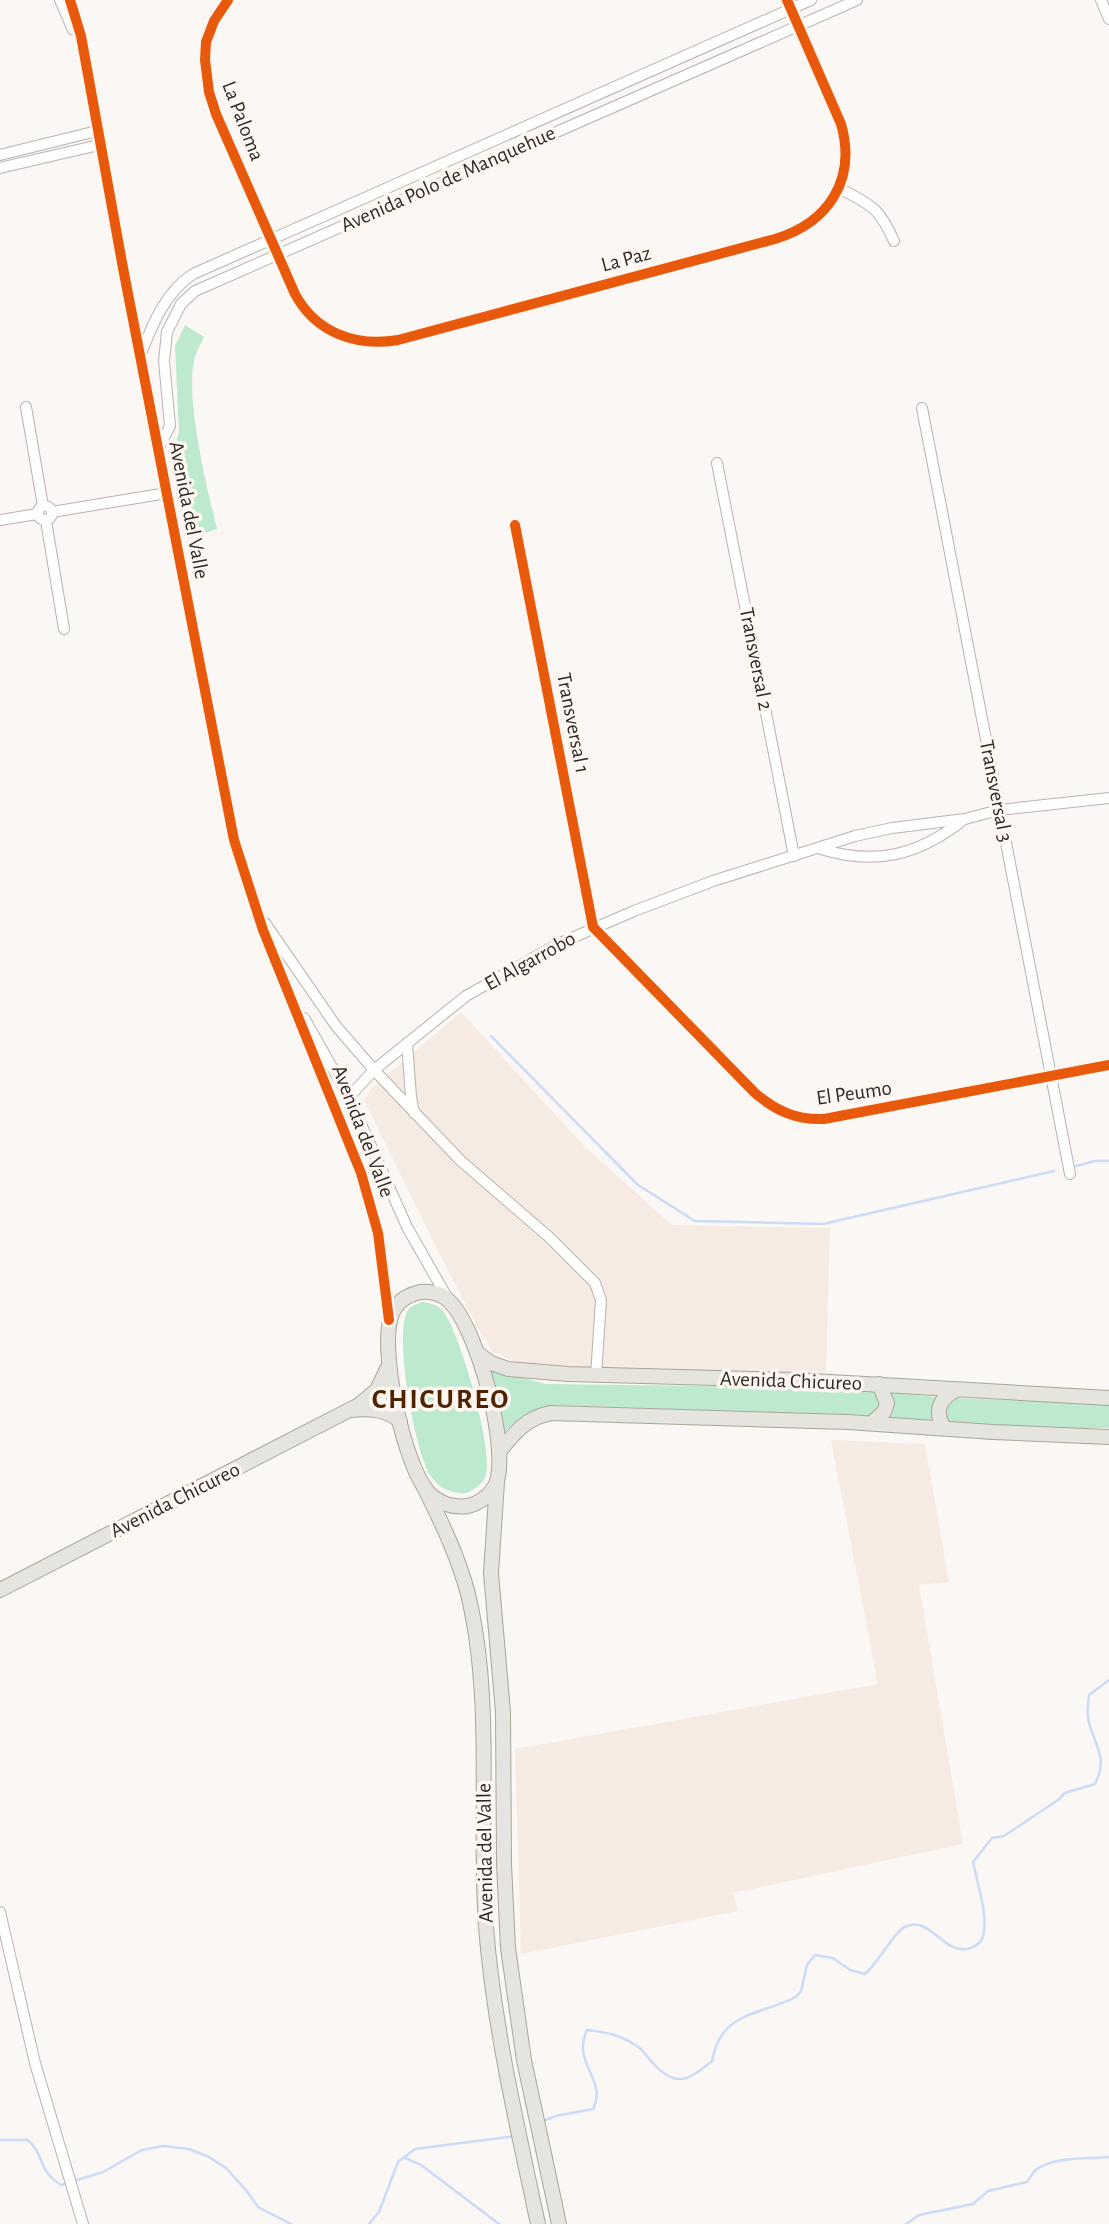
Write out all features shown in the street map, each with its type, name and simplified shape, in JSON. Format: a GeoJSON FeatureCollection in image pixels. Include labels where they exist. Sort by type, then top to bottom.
{"type":"FeatureCollection","features":[{"type":"Feature","properties":{"kind":"main road"},"geometry":{"type":"LineString","coordinates":[[389,1320],[398,1303],[414,1293],[432,1292],[449,1301]]}},
{"type":"Feature","properties":{"kind":"main road","name":"Avenida del Valle"},"geometry":{"type":"LineString","coordinates":[[449,1301],[465,1326],[477,1353],[492,1407],[499,1451],[491,1573],[503,1712],[506,1908],[516,2012],[559,2224]]}},
{"type":"Feature","properties":{"kind":"main road","name":"Avenida del Valle"},"geometry":{"type":"LineString","coordinates":[[389,1320],[394,1396],[400,1421],[413,1464],[457,1561],[475,1633],[482,1719],[486,1927],[497,2026],[538,2224]]}},
{"type":"Feature","properties":{"kind":"main road","name":"Avenida Chicureo"},"geometry":{"type":"LineString","coordinates":[[477,1353],[491,1363],[508,1369],[596,1376],[796,1380],[1109,1398]]}},
{"type":"Feature","properties":{"kind":"main road","name":"Avenida Chicureo"},"geometry":{"type":"LineString","coordinates":[[0,1590],[366,1401],[377,1390],[390,1359]]}},
{"type":"Feature","properties":{"kind":"main road"},"geometry":{"type":"LineString","coordinates":[[872,1423],[884,1412],[887,1403],[879,1384]]}},
{"type":"Feature","properties":{"kind":"main road"},"geometry":{"type":"LineString","coordinates":[[944,1428],[938,1417],[939,1407],[944,1397],[956,1390]]}},
{"type":"Feature","properties":{"kind":"main road","name":"Avenida Chicureo"},"geometry":{"type":"LineString","coordinates":[[349,1410],[376,1409],[389,1413],[400,1421]]}},
{"type":"Feature","properties":{"kind":"main road","name":"Avenida Chicureo"},"geometry":{"type":"LineString","coordinates":[[499,1451],[524,1424],[537,1416],[551,1413],[872,1423],[1109,1437]]}},
{"type":"Feature","properties":{"kind":"main road"},"geometry":{"type":"LineString","coordinates":[[424,1487],[438,1501],[451,1506],[465,1506],[486,1498],[497,1482]]}},
{"type":"Feature","properties":{"kind":"street","name":"Avenida del Valle"},"geometry":{"type":"LineString","coordinates":[[60,0],[83,59]]}},
{"type":"Feature","properties":{"kind":"street","name":"Avenida del Valle"},"geometry":{"type":"LineString","coordinates":[[70,0],[78,24],[226,804],[239,859],[255,908],[365,1186],[382,1251],[389,1320]]}},
{"type":"Feature","properties":{"kind":"street","name":"La Paloma"},"geometry":{"type":"LineString","coordinates":[[228,0],[208,35],[205,60],[207,81],[216,114],[277,254]]}},
{"type":"Feature","properties":{"kind":"street","name":"Avenida Polo de Manquehue"},"geometry":{"type":"LineString","coordinates":[[140,356],[159,312],[185,280],[216,262],[789,4],[811,0]]}},
{"type":"Feature","properties":{"kind":"street","name":"Avenida Polo de Manquehue"},"geometry":{"type":"LineString","coordinates":[[158,449],[170,426],[164,361],[167,332],[186,298],[203,287],[857,0]]}},
{"type":"Feature","properties":{"kind":"street"},"geometry":{"type":"LineString","coordinates":[[1101,0],[1109,19]]}},
{"type":"Feature","properties":{"kind":"street"},"geometry":{"type":"LineString","coordinates":[[789,4],[798,25]]}},
{"type":"Feature","properties":{"kind":"street","name":"La Paz"},"geometry":{"type":"LineString","coordinates":[[277,254],[299,303],[316,322],[354,341],[386,342],[787,235],[813,221],[828,206],[839,188],[846,157],[844,132],[798,25]]}},
{"type":"Feature","properties":{"kind":"street"},"geometry":{"type":"LineString","coordinates":[[0,155],[97,131]]}},
{"type":"Feature","properties":{"kind":"street"},"geometry":{"type":"LineString","coordinates":[[0,169],[99,145]]}},
{"type":"Feature","properties":{"kind":"street"},"geometry":{"type":"LineString","coordinates":[[839,188],[880,213],[894,241]]}},
{"type":"Feature","properties":{"kind":"street"},"geometry":{"type":"LineString","coordinates":[[26,407],[64,629]]}},
{"type":"Feature","properties":{"kind":"street","name":"Transversal 3"},"geometry":{"type":"LineString","coordinates":[[922,408],[1070,1174]]}},
{"type":"Feature","properties":{"kind":"street","name":"Transversal 2"},"geometry":{"type":"LineString","coordinates":[[717,463],[794,856]]}},
{"type":"Feature","properties":{"kind":"street"},"geometry":{"type":"LineString","coordinates":[[0,520],[167,493]]}},
{"type":"Feature","properties":{"kind":"street","name":"Transversal 1"},"geometry":{"type":"LineString","coordinates":[[514,525],[593,927]]}},
{"type":"Feature","properties":{"kind":"street"},"geometry":{"type":"LineString","coordinates":[[820,849],[863,858],[892,856],[916,849],[942,836],[965,819],[999,810],[1109,798]]}},
{"type":"Feature","properties":{"kind":"street","name":"El Algarrobo"},"geometry":{"type":"LineString","coordinates":[[349,1097],[374,1070],[466,996],[593,927],[713,881],[855,836],[892,828],[965,819]]}},
{"type":"Feature","properties":{"kind":"street"},"geometry":{"type":"LineString","coordinates":[[255,908],[336,1026],[374,1070],[461,1161],[548,1237],[595,1283],[601,1300],[596,1376]]}},
{"type":"Feature","properties":{"kind":"street","name":"El Peumo"},"geometry":{"type":"LineString","coordinates":[[593,927],[746,1085],[772,1107],[787,1114],[815,1119],[833,1118],[1109,1065]]}},
{"type":"Feature","properties":{"kind":"street","name":"Avenida del Valle"},"geometry":{"type":"LineString","coordinates":[[276,962],[349,1097],[407,1227],[449,1301]]}},
{"type":"Feature","properties":{"kind":"street"},"geometry":{"type":"LineString","coordinates":[[407,1043],[414,1113]]}},
{"type":"Feature","properties":{"kind":"street"},"geometry":{"type":"LineString","coordinates":[[0,1912],[35,2063],[83,2224]]}},
{"type":"Feature","properties":{"kind":"shaded area"},"geometry":{"type":"Polygon","coordinates":[[[461,1012],[586,1148],[672,1225],[830,1228],[826,1372],[582,1369],[517,1362],[493,1352],[435,1245],[364,1100],[372,1088],[461,1012]]]}},
{"type":"Feature","properties":{"kind":"shaded area"},"geometry":{"type":"Polygon","coordinates":[[[831,1440],[925,1444],[949,1582],[919,1585],[963,1844],[733,1893],[738,1911],[521,1954],[515,1749],[878,1684],[831,1440]]]}},
{"type":"Feature","properties":{"kind":"green space"},"geometry":{"type":"Polygon","coordinates":[[[185,325],[204,337],[195,357],[192,395],[198,442],[217,529],[188,539],[171,456],[179,432],[175,346],[185,325]]]}},
{"type":"Feature","properties":{"kind":"green space"},"geometry":{"type":"Polygon","coordinates":[[[422,1302],[440,1308],[449,1321],[466,1364],[480,1417],[485,1442],[486,1475],[478,1486],[467,1493],[448,1490],[433,1479],[426,1467],[413,1423],[405,1368],[404,1323],[408,1310],[422,1302]]]}},
{"type":"Feature","properties":{"kind":"green space"},"geometry":{"type":"Polygon","coordinates":[[[489,1368],[545,1384],[805,1387],[878,1392],[882,1400],[874,1416],[556,1405],[528,1414],[505,1431],[489,1368]]]}},
{"type":"Feature","properties":{"kind":"green space"},"geometry":{"type":"Polygon","coordinates":[[[890,1393],[938,1397],[933,1403],[935,1421],[886,1417],[890,1393]]]}},
{"type":"Feature","properties":{"kind":"green space"},"geometry":{"type":"Polygon","coordinates":[[[953,1398],[1109,1404],[1109,1428],[1034,1428],[949,1422],[942,1415],[944,1406],[953,1398]]]}},
{"type":"Feature","properties":{"kind":"waterway"},"geometry":{"type":"LineString","coordinates":[[491,1036],[638,1185],[695,1221],[823,1224],[1054,1171]]}},
{"type":"Feature","properties":{"kind":"waterway"},"geometry":{"type":"LineString","coordinates":[[1076,1166],[1109,1161]]}},
{"type":"Feature","properties":{"kind":"waterway"},"geometry":{"type":"LineString","coordinates":[[543,2121],[593,2109],[596,2089],[583,2052],[587,2030],[626,2040],[640,2049],[661,2071],[676,2079],[682,2079],[712,2061],[717,2045],[733,2024],[743,2017],[796,1997],[801,1991],[807,1965],[815,1955],[833,1958],[850,1970],[865,1974],[899,1931],[910,1925],[923,1926],[956,1948],[972,1948],[980,1942],[985,1924],[973,1862],[992,1838],[1004,1836],[1065,1793],[1095,1784],[1101,1760],[1088,1720],[1089,1695],[1109,1680]]}},
{"type":"Feature","properties":{"kind":"waterway"},"geometry":{"type":"LineString","coordinates":[[369,2224],[379,2212],[398,2162],[415,2149],[516,2136]]}},
{"type":"Feature","properties":{"kind":"waterway"},"geometry":{"type":"LineString","coordinates":[[0,2140],[28,2140],[37,2151],[48,2174],[61,2185],[68,2183]]}},
{"type":"Feature","properties":{"kind":"waterway"},"geometry":{"type":"LineString","coordinates":[[74,2181],[103,2172],[142,2150],[163,2146],[189,2149],[226,2168],[258,2207],[291,2224]]}},
{"type":"Feature","properties":{"kind":"waterway"},"geometry":{"type":"LineString","coordinates":[[906,2224],[919,2215],[973,2204],[988,2191],[1027,2182],[1037,2169],[1053,2162],[1109,2157]]}},
{"type":"Feature","properties":{"kind":"waterway"},"geometry":{"type":"LineString","coordinates":[[405,2158],[421,2165],[499,2224]]}},
{"type":"Feature","properties":{"kind":"cycle path"},"geometry":{"type":"LineString","coordinates":[[70,0],[81,36],[123,268],[234,840],[263,930],[361,1173],[378,1233],[389,1320]]}},
{"type":"Feature","properties":{"kind":"cycle path"},"geometry":{"type":"LineString","coordinates":[[228,0],[214,21],[206,42],[209,92],[216,114],[295,294],[314,319],[326,328],[352,339],[382,342],[398,340],[775,239],[810,222],[834,196],[841,181],[845,144],[841,124],[787,0]]}},
{"type":"Feature","properties":{"kind":"cycle path"},"geometry":{"type":"LineString","coordinates":[[515,525],[593,927],[755,1093],[787,1113],[804,1118],[824,1119],[1109,1065]]}},
{"type":"Feature","properties":{"kind":"district","name":"CHICUREO"},"geometry":{"type":"Point","coordinates":[441,1400]}}]}
